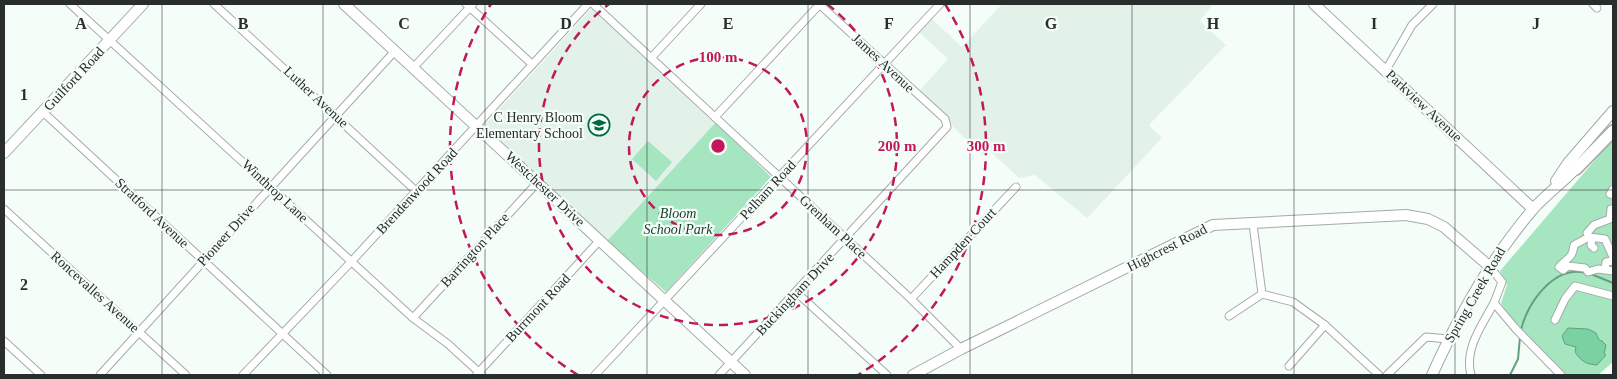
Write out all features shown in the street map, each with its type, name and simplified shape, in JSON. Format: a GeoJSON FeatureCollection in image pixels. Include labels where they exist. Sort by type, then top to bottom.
{"type":"FeatureCollection","features":[{"type":"Feature","properties":{"kind":"main road"},"geometry":{"type":"LineString","coordinates":[[1576,169],[1613,131]]}},
{"type":"Feature","properties":{"kind":"street","name":"Winthrop Lane"},"geometry":{"type":"LineString","coordinates":[[70,4],[351,262],[413,318],[448,344],[479,374]]}},
{"type":"Feature","properties":{"kind":"street","name":"Guilford Road"},"geometry":{"type":"LineString","coordinates":[[4,153],[143,4]]}},
{"type":"Feature","properties":{"kind":"street","name":"Luther Avenue"},"geometry":{"type":"LineString","coordinates":[[214,4],[416,190]]}},
{"type":"Feature","properties":{"kind":"street","name":"Westchester Drive"},"geometry":{"type":"LineString","coordinates":[[344,4],[745,375]]}},
{"type":"Feature","properties":{"kind":"street","name":"Brendenwood Road"},"geometry":{"type":"LineString","coordinates":[[242,375],[351,262],[588,4]]}},
{"type":"Feature","properties":{"kind":"street","name":"Grenham Place"},"geometry":{"type":"LineString","coordinates":[[593,4],[911,299],[961,349]]}},
{"type":"Feature","properties":{"kind":"street"},"geometry":{"type":"LineString","coordinates":[[651,58],[702,4]]}},
{"type":"Feature","properties":{"kind":"street"},"geometry":{"type":"LineString","coordinates":[[715,117],[820,4]]}},
{"type":"Feature","properties":{"kind":"street","name":"James Avenue"},"geometry":{"type":"LineString","coordinates":[[820,4],[947,122]]}},
{"type":"Feature","properties":{"kind":"street","name":"Pelham Road"},"geometry":{"type":"LineString","coordinates":[[595,375],[666,301],[940,4]]}},
{"type":"Feature","properties":{"kind":"street","name":"Parkview Avenue"},"geometry":{"type":"LineString","coordinates":[[1314,4],[1534,209]]}},
{"type":"Feature","properties":{"kind":"street"},"geometry":{"type":"LineString","coordinates":[[1386,70],[1412,24],[1433,4]]}},
{"type":"Feature","properties":{"kind":"street"},"geometry":{"type":"LineString","coordinates":[[413,68],[470,5],[532,64]]}},
{"type":"Feature","properties":{"kind":"street","name":"Pioneer Drive"},"geometry":{"type":"LineString","coordinates":[[100,375],[270,186],[394,52]]}},
{"type":"Feature","properties":{"kind":"street","name":"Spring Creek Road"},"geometry":{"type":"LineString","coordinates":[[1546,196],[1568,163],[1613,111]]}},
{"type":"Feature","properties":{"kind":"street","name":"Stratford Avenue"},"geometry":{"type":"LineString","coordinates":[[43,112],[327,375]]}},
{"type":"Feature","properties":{"kind":"street","name":"Buckingham Drive"},"geometry":{"type":"LineString","coordinates":[[719,375],[947,127],[947,122]]}},
{"type":"Feature","properties":{"kind":"street","name":"Spring Creek Road"},"geometry":{"type":"LineString","coordinates":[[1432,375],[1448,338],[1489,266],[1534,209],[1576,169],[1613,126]]}},
{"type":"Feature","properties":{"kind":"street","name":"Barrington Place"},"geometry":{"type":"LineString","coordinates":[[413,318],[538,182]]}},
{"type":"Feature","properties":{"kind":"street","name":"Hampden Court"},"geometry":{"type":"LineString","coordinates":[[911,299],[1016,187]]}},
{"type":"Feature","properties":{"kind":"street"},"geometry":{"type":"LineString","coordinates":[[1613,189],[1610,194],[1613,194]]}},
{"type":"Feature","properties":{"kind":"street","name":"Roncevalles Avenue"},"geometry":{"type":"LineString","coordinates":[[4,209],[186,375]]}},
{"type":"Feature","properties":{"kind":"street"},"geometry":{"type":"LineString","coordinates":[[1594,248],[1591,245],[1591,238],[1587,234],[1594,225],[1612,220],[1611,209],[1613,209]]}},
{"type":"Feature","properties":{"kind":"street","name":"Highcrest Road"},"geometry":{"type":"LineString","coordinates":[[913,375],[961,349],[1213,225],[1406,215],[1428,219],[1444,227],[1489,266]]}},
{"type":"Feature","properties":{"kind":"street"},"geometry":{"type":"LineString","coordinates":[[1253,224],[1262,294]]}},
{"type":"Feature","properties":{"kind":"street"},"geometry":{"type":"LineString","coordinates":[[1613,257],[1605,239],[1591,238],[1574,245],[1574,252],[1571,258],[1559,267],[1563,270],[1568,266],[1585,268],[1588,272],[1605,269],[1613,271]]}},
{"type":"Feature","properties":{"kind":"street","name":"Burrmont Road"},"geometry":{"type":"LineString","coordinates":[[479,374],[600,240]]}},
{"type":"Feature","properties":{"kind":"street"},"geometry":{"type":"LineString","coordinates":[[1605,269],[1606,262],[1613,261]]}},
{"type":"Feature","properties":{"kind":"street"},"geometry":{"type":"LineString","coordinates":[[1471,375],[1469,367],[1472,346],[1494,303],[1502,282],[1489,266]]}},
{"type":"Feature","properties":{"kind":"street"},"geometry":{"type":"LineString","coordinates":[[1554,320],[1565,299],[1575,286],[1613,296]]}},
{"type":"Feature","properties":{"kind":"street"},"geometry":{"type":"LineString","coordinates":[[796,292],[887,375]]}},
{"type":"Feature","properties":{"kind":"street"},"geometry":{"type":"LineString","coordinates":[[1229,316],[1262,294],[1293,302],[1325,325],[1379,375]]}},
{"type":"Feature","properties":{"kind":"street"},"geometry":{"type":"LineString","coordinates":[[1494,303],[1516,329],[1561,375]]}},
{"type":"Feature","properties":{"kind":"street"},"geometry":{"type":"LineString","coordinates":[[1289,366],[1325,325]]}},
{"type":"Feature","properties":{"kind":"street"},"geometry":{"type":"LineString","coordinates":[[1387,375],[1426,337],[1448,338]]}},
{"type":"Feature","properties":{"kind":"street"},"geometry":{"type":"LineString","coordinates":[[4,341],[41,375]]}},
{"type":"Feature","properties":{"kind":"shaded area"},"geometry":{"type":"Polygon","coordinates":[[[1002,4],[1213,4],[1200,21],[1226,45],[1149,125],[1162,138],[1087,218],[1035,175],[1019,178],[989,150],[983,155],[919,91],[948,59],[919,32],[931,18],[962,47],[1002,4]]]}},
{"type":"Feature","properties":{"kind":"shaded area","name":"C Henry Bloom Elementary School"},"geometry":{"type":"Polygon","coordinates":[[[591,9],[716,122],[607,241],[484,126],[591,9]]]}},
{"type":"Feature","properties":{"kind":"shaded area"},"geometry":{"type":"Polygon","coordinates":[[[1568,328],[1588,329],[1596,333],[1599,340],[1606,345],[1604,354],[1606,355],[1597,365],[1584,362],[1575,352],[1576,347],[1565,344],[1562,336],[1568,328]]]}},
{"type":"Feature","properties":{"kind":"green space","name":"Bloom School Park"},"geometry":{"type":"Polygon","coordinates":[[[716,122],[771,177],[666,292],[607,241],[716,122]]]}},
{"type":"Feature","properties":{"kind":"green space"},"geometry":{"type":"Polygon","coordinates":[[[1613,139],[1613,362],[1598,375],[1566,375],[1507,313],[1501,303],[1507,285],[1500,271],[1613,139]]]}},
{"type":"Feature","properties":{"kind":"green space"},"geometry":{"type":"Polygon","coordinates":[[[648,141],[672,162],[656,181],[632,159],[648,141]]]}},
{"type":"Feature","properties":{"kind":"waterway"},"geometry":{"type":"LineString","coordinates":[[1521,330],[1524,319],[1536,298],[1553,280],[1574,272],[1586,273]]}},
{"type":"Feature","properties":{"kind":"waterway"},"geometry":{"type":"LineString","coordinates":[[1591,274],[1613,283]]}},
{"type":"Feature","properties":{"kind":"waterway"},"geometry":{"type":"LineString","coordinates":[[1510,375],[1518,359],[1520,337]]}},
{"type":"Feature","properties":{"kind":"place","name":"C Henry Bloom Elementary School"},"geometry":{"type":"Point","coordinates":[599,125]}}]}
